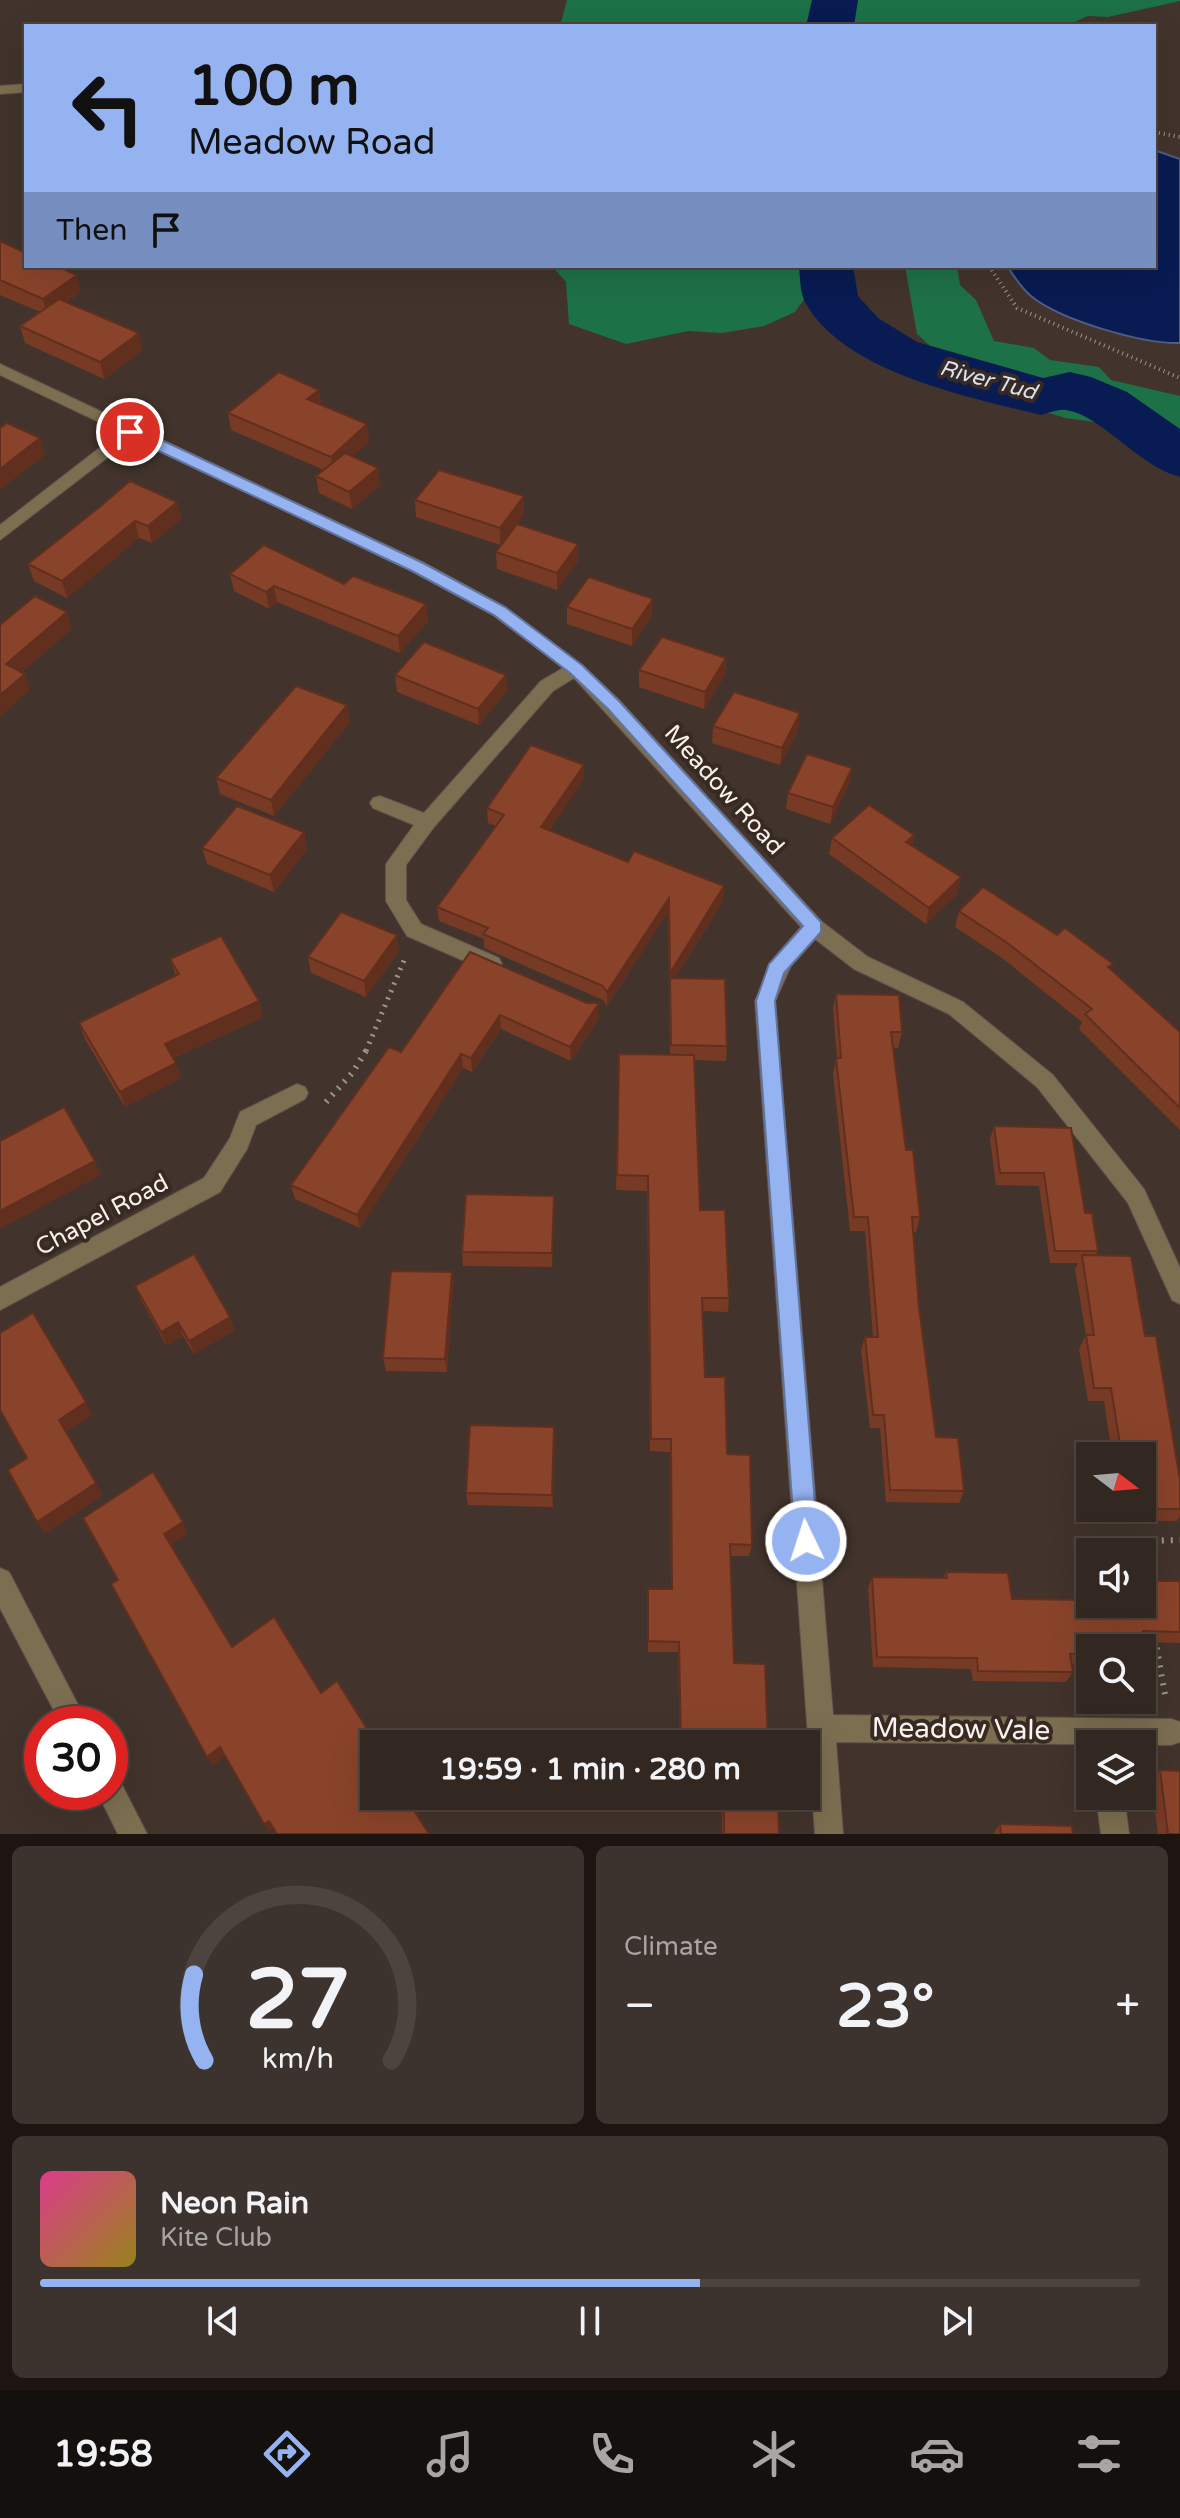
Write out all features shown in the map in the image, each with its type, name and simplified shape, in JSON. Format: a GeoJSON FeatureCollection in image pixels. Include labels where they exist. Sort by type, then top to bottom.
{"type":"FeatureCollection","features":[{"type":"Feature","properties":{"kind":"street"},"geometry":{"type":"LineString","coordinates":[[0,90],[24,88]]}},
{"type":"Feature","properties":{"kind":"street","name":"Meadow Road"},"geometry":{"type":"LineString","coordinates":[[0,369],[431,574],[499,611],[576,669],[613,705],[814,927],[861,963],[956,1008],[1045,1081],[1136,1196],[1180,1293]]}},
{"type":"Feature","properties":{"kind":"street"},"geometry":{"type":"LineString","coordinates":[[0,534],[130,432]]}},
{"type":"Feature","properties":{"kind":"street"},"geometry":{"type":"LineString","coordinates":[[512,972],[414,930],[396,901],[396,864],[427,822],[547,686],[576,669]]}},
{"type":"Feature","properties":{"kind":"street"},"geometry":{"type":"LineString","coordinates":[[380,803],[427,822]]}},
{"type":"Feature","properties":{"kind":"street"},"geometry":{"type":"LineString","coordinates":[[814,927],[791,948],[775,970],[765,1001],[828,1822]]}},
{"type":"Feature","properties":{"kind":"street","name":"Chapel Road"},"geometry":{"type":"LineString","coordinates":[[0,1299],[212,1185],[248,1119],[297,1093]]}},
{"type":"Feature","properties":{"kind":"street"},"geometry":{"type":"LineString","coordinates":[[0,1581],[66,1706]]}},
{"type":"Feature","properties":{"kind":"street","name":"Meadow Vale"},"geometry":{"type":"LineString","coordinates":[[821,1728],[1076,1736]]}},
{"type":"Feature","properties":{"kind":"street","name":"Meadow Vale"},"geometry":{"type":"LineString","coordinates":[[1156,1733],[1171,1732]]}},
{"type":"Feature","properties":{"kind":"street"},"geometry":{"type":"LineString","coordinates":[[120,1810],[133,1834]]}},
{"type":"Feature","properties":{"kind":"street"},"geometry":{"type":"LineString","coordinates":[[1112,1810],[1115,1834]]}},
{"type":"Feature","properties":{"kind":"path"},"geometry":{"type":"LineString","coordinates":[[1156,132],[1180,137]]}},
{"type":"Feature","properties":{"kind":"path"},"geometry":{"type":"LineString","coordinates":[[990,268],[1017,308],[1180,378]]}},
{"type":"Feature","properties":{"kind":"path"},"geometry":{"type":"LineString","coordinates":[[317,1109],[338,1092],[364,1051],[401,970],[414,930]]}},
{"type":"Feature","properties":{"kind":"path"},"geometry":{"type":"LineString","coordinates":[[1156,1541],[1180,1540]]}},
{"type":"Feature","properties":{"kind":"path"},"geometry":{"type":"LineString","coordinates":[[1153,1627],[1171,1732]]}},
{"type":"Feature","properties":{"kind":"green space"},"geometry":{"type":"Polygon","coordinates":[[[567,0],[1180,0],[1108,17],[1088,16],[1070,24],[561,24],[567,0]]]}},
{"type":"Feature","properties":{"kind":"green space"},"geometry":{"type":"Polygon","coordinates":[[[554,268],[827,268],[795,312],[764,326],[722,333],[688,331],[626,344],[569,324],[566,282],[554,268]]]}},
{"type":"Feature","properties":{"kind":"green space"},"geometry":{"type":"Polygon","coordinates":[[[905,268],[957,268],[960,285],[976,300],[994,341],[1034,348],[1050,360],[1099,367],[1111,380],[1180,396],[1180,446],[1158,431],[1066,418],[1017,404],[990,401],[917,334],[905,268]]]}},
{"type":"Feature","properties":{"kind":"shaded area"},"geometry":{"type":"Polygon","coordinates":[[[1156,151],[1180,159],[1180,343],[1124,335],[1081,322],[1044,305],[1018,282],[1008,268],[1156,268],[1156,151]]]}},
{"type":"Feature","properties":{"kind":"building"},"geometry":{"type":"Polygon","coordinates":[[[0,241],[24,252],[24,268],[61,268],[77,275],[43,299],[0,280],[0,241]]]}},
{"type":"Feature","properties":{"kind":"building"},"geometry":{"type":"Polygon","coordinates":[[[59,299],[139,333],[100,362],[20,326],[59,299]]]}},
{"type":"Feature","properties":{"kind":"building"},"geometry":{"type":"Polygon","coordinates":[[[279,372],[319,390],[307,399],[367,424],[331,457],[228,413],[279,372]]]}},
{"type":"Feature","properties":{"kind":"building"},"geometry":{"type":"Polygon","coordinates":[[[7,423],[40,438],[0,469],[0,428],[7,423]]]}},
{"type":"Feature","properties":{"kind":"building"},"geometry":{"type":"Polygon","coordinates":[[[345,453],[378,468],[349,492],[316,476],[345,453]]]}},
{"type":"Feature","properties":{"kind":"building"},"geometry":{"type":"Polygon","coordinates":[[[439,470],[524,496],[500,528],[415,500],[439,470]]]}},
{"type":"Feature","properties":{"kind":"building"},"geometry":{"type":"Polygon","coordinates":[[[130,481],[177,502],[148,526],[135,521],[62,581],[28,564],[102,505],[130,481]]]}},
{"type":"Feature","properties":{"kind":"building"},"geometry":{"type":"Polygon","coordinates":[[[517,524],[578,544],[557,573],[496,552],[517,524]]]}},
{"type":"Feature","properties":{"kind":"building"},"geometry":{"type":"Polygon","coordinates":[[[264,545],[344,584],[353,576],[426,604],[398,636],[274,586],[266,592],[230,574],[264,545]]]}},
{"type":"Feature","properties":{"kind":"building"},"geometry":{"type":"Polygon","coordinates":[[[589,577],[653,599],[632,629],[567,607],[589,577]]]}},
{"type":"Feature","properties":{"kind":"building"},"geometry":{"type":"Polygon","coordinates":[[[35,596],[67,612],[6,664],[25,674],[0,695],[0,625],[35,596]]]}},
{"type":"Feature","properties":{"kind":"building"},"geometry":{"type":"Polygon","coordinates":[[[662,637],[726,658],[705,692],[639,670],[662,637]]]}},
{"type":"Feature","properties":{"kind":"building"},"geometry":{"type":"Polygon","coordinates":[[[424,642],[506,675],[478,709],[395,675],[424,642]]]}},
{"type":"Feature","properties":{"kind":"building"},"geometry":{"type":"Polygon","coordinates":[[[296,686],[347,705],[271,800],[216,778],[296,686]]]}},
{"type":"Feature","properties":{"kind":"building"},"geometry":{"type":"Polygon","coordinates":[[[734,692],[800,713],[782,748],[713,726],[734,692]]]}},
{"type":"Feature","properties":{"kind":"building"},"geometry":{"type":"Polygon","coordinates":[[[531,745],[584,765],[541,827],[628,862],[634,851],[724,886],[670,973],[669,898],[607,992],[603,986],[483,934],[488,928],[437,907],[504,815],[487,808],[531,745]]]}},
{"type":"Feature","properties":{"kind":"building"},"geometry":{"type":"Polygon","coordinates":[[[807,754],[852,768],[833,807],[788,793],[807,754]]]}},
{"type":"Feature","properties":{"kind":"building"},"geometry":{"type":"Polygon","coordinates":[[[869,805],[914,835],[906,842],[961,877],[929,908],[832,838],[869,805]]]}},
{"type":"Feature","properties":{"kind":"building"},"geometry":{"type":"Polygon","coordinates":[[[237,806],[304,832],[270,875],[202,848],[237,806]]]}},
{"type":"Feature","properties":{"kind":"building"},"geometry":{"type":"Polygon","coordinates":[[[983,887],[1057,935],[1065,928],[1113,964],[1108,967],[1180,1032],[1180,1108],[1085,1014],[1092,1009],[1006,942],[959,911],[983,887]]]}},
{"type":"Feature","properties":{"kind":"building"},"geometry":{"type":"Polygon","coordinates":[[[341,912],[397,935],[364,981],[308,957],[341,912]]]}},
{"type":"Feature","properties":{"kind":"building"},"geometry":{"type":"Polygon","coordinates":[[[221,936],[259,1001],[165,1044],[176,1063],[120,1092],[79,1023],[179,974],[170,959],[221,936]]]}},
{"type":"Feature","properties":{"kind":"building"},"geometry":{"type":"Polygon","coordinates":[[[470,952],[587,1003],[599,1003],[570,1047],[500,1015],[471,1058],[461,1054],[357,1215],[291,1185],[389,1047],[401,1052],[470,952]]]}},
{"type":"Feature","properties":{"kind":"building"},"geometry":{"type":"Polygon","coordinates":[[[670,978],[725,979],[727,1046],[671,1045],[670,978]]]}},
{"type":"Feature","properties":{"kind":"building"},"geometry":{"type":"Polygon","coordinates":[[[836,994],[899,995],[902,1032],[891,1032],[906,1150],[913,1150],[920,1217],[912,1217],[919,1308],[936,1437],[958,1438],[964,1491],[890,1490],[884,1415],[873,1415],[865,1337],[878,1337],[868,1217],[854,1217],[836,1058],[841,1058],[836,994]]]}},
{"type":"Feature","properties":{"kind":"building"},"geometry":{"type":"Polygon","coordinates":[[[619,1054],[694,1055],[700,1210],[725,1210],[729,1298],[702,1298],[705,1377],[725,1377],[727,1454],[750,1455],[752,1545],[730,1544],[734,1663],[765,1664],[767,1730],[681,1730],[679,1642],[648,1641],[648,1589],[672,1589],[671,1439],[651,1439],[648,1176],[617,1175],[619,1054]]]}},
{"type":"Feature","properties":{"kind":"building"},"geometry":{"type":"Polygon","coordinates":[[[64,1107],[95,1161],[0,1211],[0,1141],[64,1107]]]}},
{"type":"Feature","properties":{"kind":"building"},"geometry":{"type":"Polygon","coordinates":[[[994,1126],[1071,1128],[1085,1213],[1092,1213],[1098,1251],[1055,1251],[1044,1173],[1000,1173],[994,1126]]]}},
{"type":"Feature","properties":{"kind":"building"},"geometry":{"type":"Polygon","coordinates":[[[466,1194],[554,1196],[552,1253],[462,1252],[466,1194]]]}},
{"type":"Feature","properties":{"kind":"building"},"geometry":{"type":"Polygon","coordinates":[[[194,1254],[230,1317],[189,1341],[178,1322],[161,1332],[135,1286],[194,1254]]]}},
{"type":"Feature","properties":{"kind":"building"},"geometry":{"type":"Polygon","coordinates":[[[1082,1255],[1131,1256],[1145,1336],[1156,1336],[1180,1480],[1180,1509],[1156,1509],[1156,1442],[1120,1442],[1111,1388],[1094,1388],[1086,1335],[1094,1335],[1082,1255]]]}},
{"type":"Feature","properties":{"kind":"building"},"geometry":{"type":"Polygon","coordinates":[[[391,1271],[452,1272],[445,1359],[383,1358],[391,1271]]]}},
{"type":"Feature","properties":{"kind":"building"},"geometry":{"type":"Polygon","coordinates":[[[33,1313],[86,1402],[59,1420],[96,1483],[37,1522],[8,1470],[27,1458],[0,1410],[0,1333],[33,1313]]]}},
{"type":"Feature","properties":{"kind":"building"},"geometry":{"type":"Polygon","coordinates":[[[470,1425],[554,1427],[552,1495],[466,1493],[470,1425]]]}},
{"type":"Feature","properties":{"kind":"building"},"geometry":{"type":"Polygon","coordinates":[[[153,1472],[183,1522],[164,1534],[232,1647],[274,1617],[321,1693],[337,1681],[368,1730],[360,1730],[360,1810],[414,1810],[429,1834],[277,1834],[269,1821],[264,1824],[220,1747],[207,1757],[111,1584],[118,1580],[83,1518],[153,1472]]]}},
{"type":"Feature","properties":{"kind":"building"},"geometry":{"type":"Polygon","coordinates":[[[946,1572],[1008,1573],[1012,1599],[1076,1600],[1076,1618],[1156,1618],[1156,1581],[1180,1581],[1180,1632],[1076,1634],[1076,1654],[1070,1654],[1073,1672],[978,1671],[977,1658],[877,1657],[872,1577],[947,1578],[946,1572]]]}},
{"type":"Feature","properties":{"kind":"building"},"geometry":{"type":"Polygon","coordinates":[[[1160,1770],[1180,1771],[1180,1834],[1168,1834],[1160,1770]]]}},
{"type":"Feature","properties":{"kind":"building"},"geometry":{"type":"Polygon","coordinates":[[[724,1810],[778,1810],[779,1834],[724,1834],[724,1810]]]}},
{"type":"Feature","properties":{"kind":"building"},"geometry":{"type":"Polygon","coordinates":[[[1000,1824],[1072,1826],[1073,1834],[1001,1834],[1000,1824]]]}},
{"type":"Feature","properties":{"kind":"waterway","name":"River Tud"},"geometry":{"type":"LineString","coordinates":[[830,24],[835,0]]}},
{"type":"Feature","properties":{"kind":"waterway","name":"River Tud"},"geometry":{"type":"LineString","coordinates":[[826,268],[831,299],[858,330],[897,354],[1041,397],[1070,390],[1106,405],[1180,458]]}},
{"type":"Feature","properties":{"kind":"route"},"geometry":{"type":"LineString","coordinates":[[130,432],[418,567],[499,611],[576,669],[613,705],[814,927],[791,948],[775,970],[765,1001],[806,1541]]}}]}
